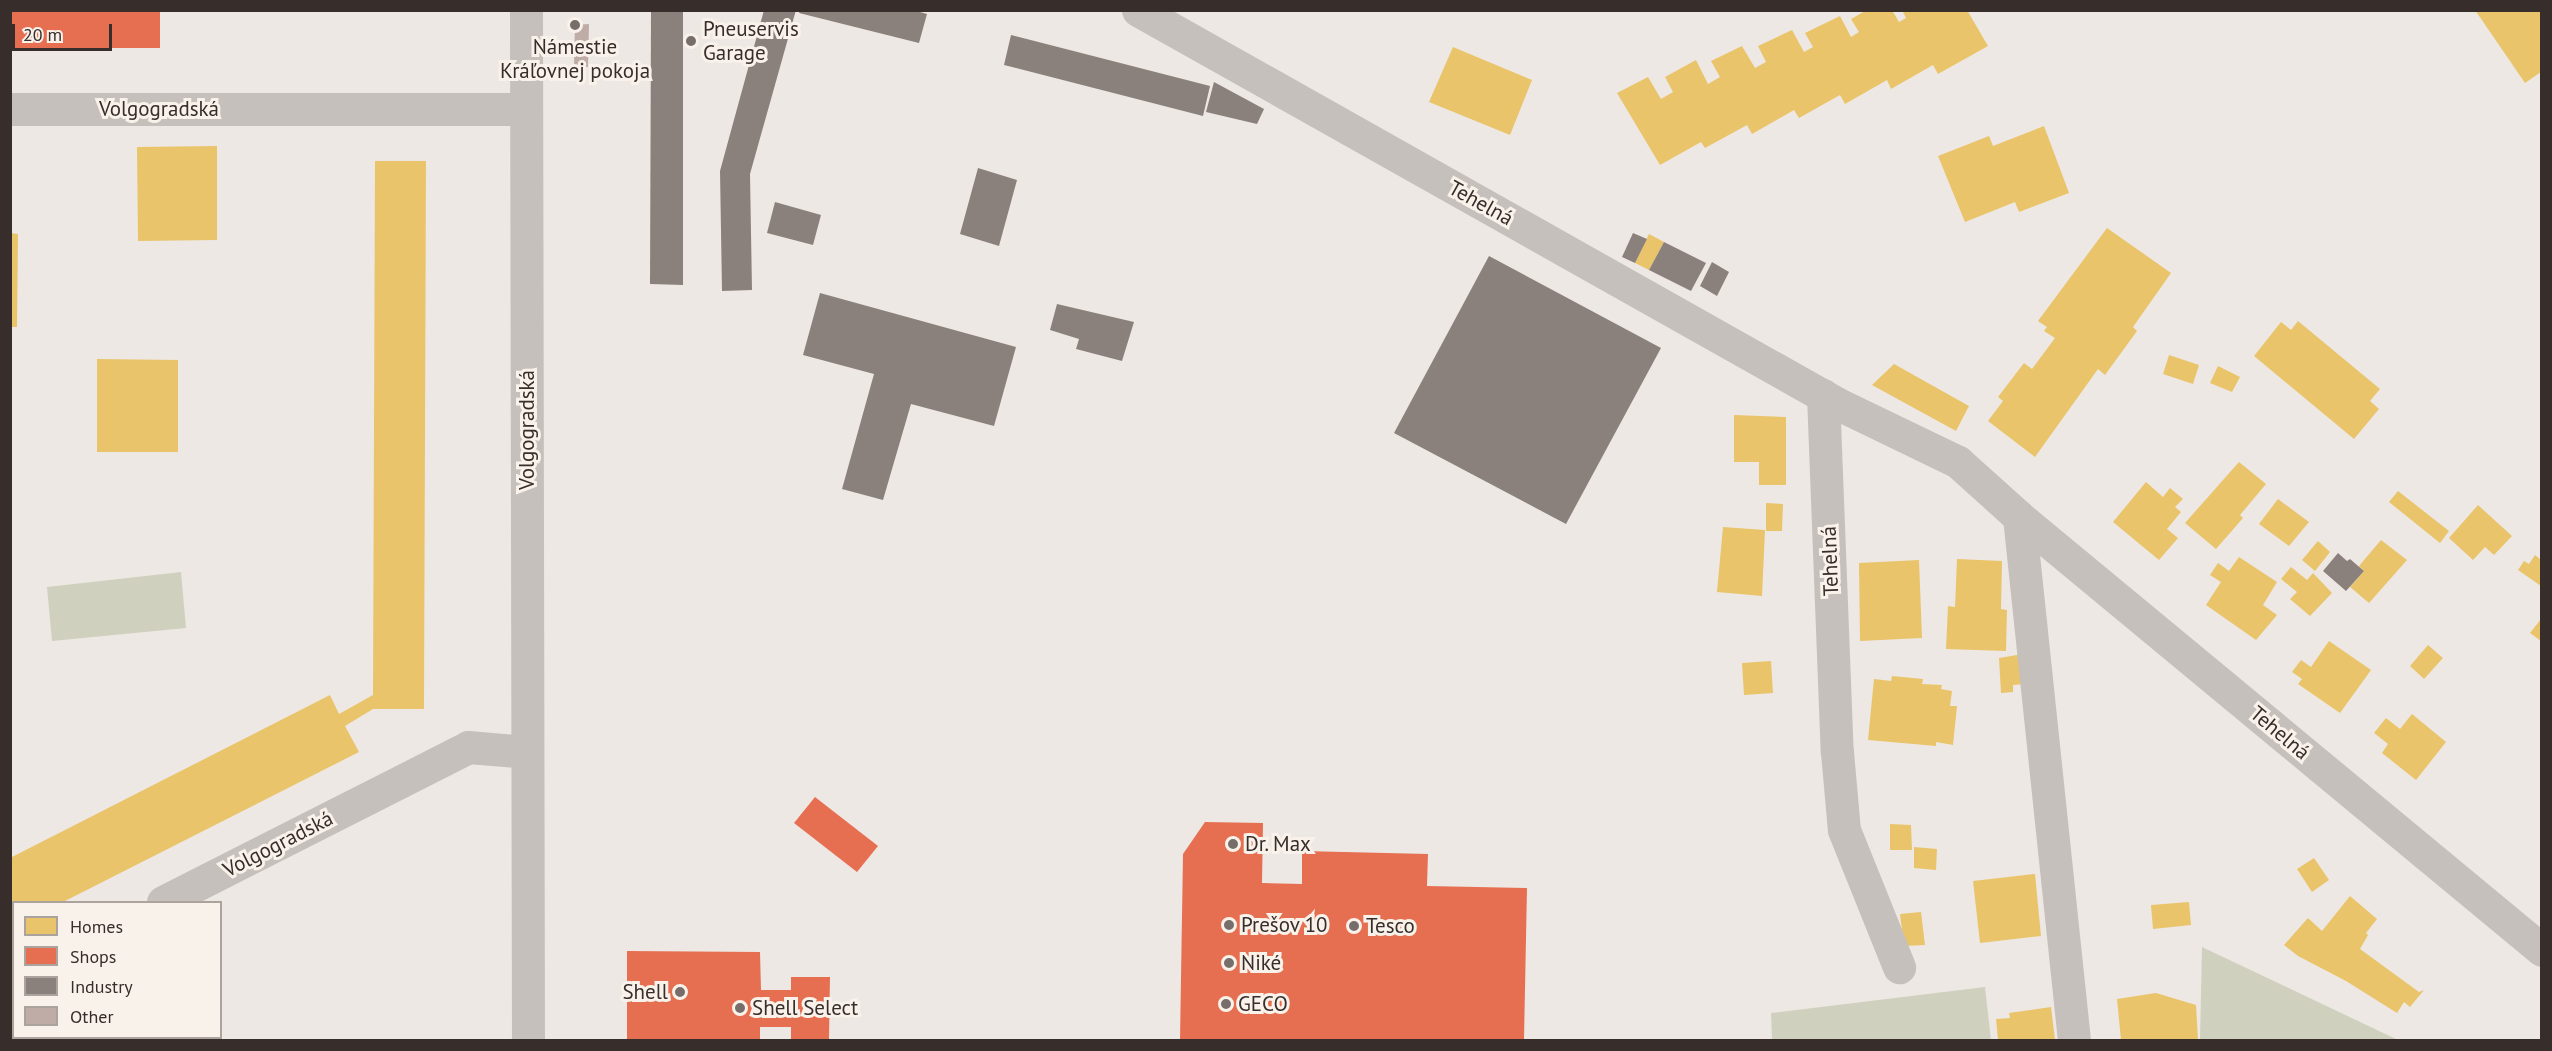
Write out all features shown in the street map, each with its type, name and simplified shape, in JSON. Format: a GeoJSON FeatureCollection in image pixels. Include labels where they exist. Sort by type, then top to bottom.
{"type":"FeatureCollection","features":[{"type":"Feature","properties":{"kind":"street","name":"Volgogradská"},"geometry":{"type":"LineString","coordinates":[[526,10],[524,109],[528,1041]]}},
{"type":"Feature","properties":{"kind":"street","name":"Tehelná"},"geometry":{"type":"LineString","coordinates":[[1138,10],[1823,395],[1958,462],[2019,517],[2541,950]]}},
{"type":"Feature","properties":{"kind":"street","name":"Volgogradská"},"geometry":{"type":"LineString","coordinates":[[10,109],[524,109]]}},
{"type":"Feature","properties":{"kind":"street","name":"Tehelná"},"geometry":{"type":"LineString","coordinates":[[1823,395],[1838,752],[1844,830],[1899,967]]}},
{"type":"Feature","properties":{"kind":"street"},"geometry":{"type":"LineString","coordinates":[[2019,517],[2074,1041]]}},
{"type":"Feature","properties":{"kind":"street","name":"Volgogradská"},"geometry":{"type":"LineString","coordinates":[[167,901],[468,747],[527,752]]}},
{"type":"Feature","properties":{"kind":"green space"},"geometry":{"type":"Polygon","coordinates":[[[181,572],[186,628],[52,641],[47,587],[181,572]]]}},
{"type":"Feature","properties":{"kind":"green space"},"geometry":{"type":"Polygon","coordinates":[[[2202,947],[2398,1040],[2200,1040],[2202,947]]]}},
{"type":"Feature","properties":{"kind":"green space"},"geometry":{"type":"Polygon","coordinates":[[[12,974],[12,1039],[208,1040],[11,1040],[10,975],[12,974]]]}},
{"type":"Feature","properties":{"kind":"green space"},"geometry":{"type":"Polygon","coordinates":[[[1985,987],[1991,1040],[1772,1040],[1771,1013],[1985,987]]]}},
{"type":"Feature","properties":{"kind":"building: Homes"},"geometry":{"type":"Polygon","coordinates":[[[1867,10],[1892,10],[1899,22],[1906,18],[1902,10],[1967,10],[1988,46],[1938,74],[1933,65],[1891,89],[1887,80],[1845,104],[1840,95],[1799,118],[1794,110],[1752,134],[1747,125],[1705,148],[1701,142],[1660,165],[1617,93],[1648,77],[1661,99],[1673,92],[1665,77],[1696,60],[1708,84],[1720,77],[1711,61],[1742,46],[1755,68],[1766,62],[1758,46],[1792,30],[1804,52],[1813,47],[1805,33],[1840,16],[1851,37],[1859,32],[1851,19],[1867,10]]]}},
{"type":"Feature","properties":{"kind":"building: Homes"},"geometry":{"type":"Polygon","coordinates":[[[2475,10],[2541,10],[2541,72],[2525,83],[2475,10]]]}},
{"type":"Feature","properties":{"kind":"building: Homes"},"geometry":{"type":"Polygon","coordinates":[[[1453,47],[1532,80],[1510,135],[1429,102],[1453,47]]]}},
{"type":"Feature","properties":{"kind":"building: Homes"},"geometry":{"type":"Polygon","coordinates":[[[2044,126],[2069,193],[2019,212],[2015,202],[1965,222],[1938,156],[1989,136],[1993,146],[2044,126]]]}},
{"type":"Feature","properties":{"kind":"building: Homes"},"geometry":{"type":"Polygon","coordinates":[[[217,146],[217,240],[138,241],[137,147],[217,146]]]}},
{"type":"Feature","properties":{"kind":"building: Homes"},"geometry":{"type":"Polygon","coordinates":[[[375,161],[426,161],[424,709],[373,709],[345,726],[359,752],[65,901],[12,901],[12,929],[10,930],[10,858],[330,695],[339,714],[373,695],[375,161]]]}},
{"type":"Feature","properties":{"kind":"building: Homes"},"geometry":{"type":"Polygon","coordinates":[[[2107,228],[2171,273],[2133,327],[2137,331],[2105,375],[2098,369],[2035,457],[1988,421],[2003,401],[1998,397],[2024,363],[2032,369],[2055,338],[2044,331],[2047,327],[2038,321],[2107,228]]]}},
{"type":"Feature","properties":{"kind":"building: Homes"},"geometry":{"type":"Polygon","coordinates":[[[10,233],[18,234],[17,327],[10,327],[10,233]]]}},
{"type":"Feature","properties":{"kind":"building: Homes"},"geometry":{"type":"Polygon","coordinates":[[[1649,234],[1664,242],[1649,270],[1635,263],[1649,234]]]}},
{"type":"Feature","properties":{"kind":"building: Homes"},"geometry":{"type":"Polygon","coordinates":[[[2298,321],[2380,389],[2370,401],[2379,409],[2354,439],[2254,356],[2281,322],[2291,330],[2298,321]]]}},
{"type":"Feature","properties":{"kind":"building: Homes"},"geometry":{"type":"Polygon","coordinates":[[[2169,355],[2199,365],[2193,384],[2163,374],[2169,355]]]}},
{"type":"Feature","properties":{"kind":"building: Homes"},"geometry":{"type":"Polygon","coordinates":[[[97,359],[178,360],[178,452],[97,452],[97,359]]]}},
{"type":"Feature","properties":{"kind":"building: Homes"},"geometry":{"type":"Polygon","coordinates":[[[1894,364],[1969,406],[1956,431],[1872,385],[1894,364]]]}},
{"type":"Feature","properties":{"kind":"building: Homes"},"geometry":{"type":"Polygon","coordinates":[[[2218,366],[2240,377],[2232,392],[2210,383],[2218,366]]]}},
{"type":"Feature","properties":{"kind":"building: Homes"},"geometry":{"type":"Polygon","coordinates":[[[1734,415],[1786,417],[1786,485],[1759,485],[1759,462],[1734,462],[1734,415]]]}},
{"type":"Feature","properties":{"kind":"building: Homes"},"geometry":{"type":"Polygon","coordinates":[[[2239,462],[2266,484],[2240,515],[2243,518],[2216,549],[2185,523],[2239,462]]]}},
{"type":"Feature","properties":{"kind":"building: Homes"},"geometry":{"type":"Polygon","coordinates":[[[2146,482],[2163,497],[2170,488],[2183,499],[2175,507],[2181,512],[2167,529],[2178,538],[2159,560],[2113,522],[2146,482]]]}},
{"type":"Feature","properties":{"kind":"building: Homes"},"geometry":{"type":"Polygon","coordinates":[[[2398,491],[2449,531],[2440,543],[2389,502],[2398,491]]]}},
{"type":"Feature","properties":{"kind":"building: Homes"},"geometry":{"type":"Polygon","coordinates":[[[2278,499],[2309,522],[2289,546],[2259,524],[2278,499]]]}},
{"type":"Feature","properties":{"kind":"building: Homes"},"geometry":{"type":"Polygon","coordinates":[[[1766,503],[1783,504],[1782,531],[1766,531],[1766,503]]]}},
{"type":"Feature","properties":{"kind":"building: Homes"},"geometry":{"type":"Polygon","coordinates":[[[2478,505],[2512,536],[2494,555],[2485,547],[2473,560],[2449,538],[2478,505]]]}},
{"type":"Feature","properties":{"kind":"building: Homes"},"geometry":{"type":"Polygon","coordinates":[[[1723,527],[1765,530],[1762,596],[1717,592],[1723,527]]]}},
{"type":"Feature","properties":{"kind":"building: Homes"},"geometry":{"type":"Polygon","coordinates":[[[2381,540],[2407,560],[2369,603],[2350,587],[2364,571],[2359,566],[2381,540]]]}},
{"type":"Feature","properties":{"kind":"building: Homes"},"geometry":{"type":"Polygon","coordinates":[[[2318,541],[2330,552],[2315,571],[2302,560],[2318,541]]]}},
{"type":"Feature","properties":{"kind":"building: Homes"},"geometry":{"type":"Polygon","coordinates":[[[2535,555],[2541,560],[2541,586],[2518,570],[2524,561],[2529,564],[2535,555]]]}},
{"type":"Feature","properties":{"kind":"building: Homes"},"geometry":{"type":"Polygon","coordinates":[[[2239,557],[2277,582],[2263,605],[2277,615],[2256,640],[2206,605],[2221,582],[2210,575],[2218,563],[2229,571],[2239,557]]]}},
{"type":"Feature","properties":{"kind":"building: Homes"},"geometry":{"type":"Polygon","coordinates":[[[1957,559],[2002,561],[2001,609],[2007,610],[2006,651],[1946,649],[1948,606],[1955,607],[1957,559]]]}},
{"type":"Feature","properties":{"kind":"building: Homes"},"geometry":{"type":"Polygon","coordinates":[[[1919,560],[1922,638],[1860,641],[1859,563],[1919,560]]]}},
{"type":"Feature","properties":{"kind":"building: Homes"},"geometry":{"type":"Polygon","coordinates":[[[2291,567],[2307,580],[2313,573],[2332,593],[2310,616],[2290,599],[2297,592],[2281,579],[2291,567]]]}},
{"type":"Feature","properties":{"kind":"building: Homes"},"geometry":{"type":"Polygon","coordinates":[[[2541,619],[2541,641],[2530,633],[2541,619]]]}},
{"type":"Feature","properties":{"kind":"building: Homes"},"geometry":{"type":"Polygon","coordinates":[[[2329,641],[2371,670],[2340,713],[2298,684],[2302,679],[2292,672],[2301,660],[2311,667],[2329,641]]]}},
{"type":"Feature","properties":{"kind":"building: Homes"},"geometry":{"type":"Polygon","coordinates":[[[2428,645],[2443,658],[2424,679],[2410,666],[2428,645]]]}},
{"type":"Feature","properties":{"kind":"building: Homes"},"geometry":{"type":"Polygon","coordinates":[[[2023,654],[2025,684],[2013,685],[2013,692],[2001,693],[1999,658],[2023,654]]]}},
{"type":"Feature","properties":{"kind":"building: Homes"},"geometry":{"type":"Polygon","coordinates":[[[1771,661],[1773,693],[1744,695],[1742,663],[1771,661]]]}},
{"type":"Feature","properties":{"kind":"building: Homes"},"geometry":{"type":"Polygon","coordinates":[[[1892,676],[1923,679],[1922,684],[1942,685],[1941,689],[1952,691],[1950,706],[1957,706],[1953,745],[1936,742],[1936,746],[1868,740],[1874,679],[1891,681],[1892,676]]]}},
{"type":"Feature","properties":{"kind":"building: Homes"},"geometry":{"type":"Polygon","coordinates":[[[2412,714],[2446,742],[2416,780],[2382,753],[2388,744],[2374,733],[2386,718],[2400,729],[2412,714]]]}},
{"type":"Feature","properties":{"kind":"building: Homes"},"geometry":{"type":"Polygon","coordinates":[[[1890,824],[1911,825],[1912,850],[1890,850],[1890,824]]]}},
{"type":"Feature","properties":{"kind":"building: Homes"},"geometry":{"type":"Polygon","coordinates":[[[1914,847],[1937,849],[1936,870],[1914,868],[1914,847]]]}},
{"type":"Feature","properties":{"kind":"building: Homes"},"geometry":{"type":"Polygon","coordinates":[[[2314,858],[2329,880],[2312,892],[2297,869],[2314,858]]]}},
{"type":"Feature","properties":{"kind":"building: Homes"},"geometry":{"type":"Polygon","coordinates":[[[2035,874],[2041,936],[1980,943],[1973,881],[2035,874]]]}},
{"type":"Feature","properties":{"kind":"building: Homes"},"geometry":{"type":"Polygon","coordinates":[[[2350,896],[2377,919],[2366,933],[2368,935],[2360,949],[2419,992],[2424,990],[2410,1007],[2404,1002],[2397,1013],[2346,981],[2298,956],[2284,945],[2308,918],[2322,931],[2350,896]]]}},
{"type":"Feature","properties":{"kind":"building: Homes"},"geometry":{"type":"Polygon","coordinates":[[[2189,902],[2191,925],[2153,929],[2151,905],[2189,902]]]}},
{"type":"Feature","properties":{"kind":"building: Homes"},"geometry":{"type":"Polygon","coordinates":[[[1921,912],[1925,945],[1904,946],[1900,914],[1921,912]]]}},
{"type":"Feature","properties":{"kind":"building: Homes"},"geometry":{"type":"Polygon","coordinates":[[[2156,993],[2196,1005],[2198,1040],[2121,1040],[2117,999],[2156,993]]]}},
{"type":"Feature","properties":{"kind":"building: Homes"},"geometry":{"type":"Polygon","coordinates":[[[2051,1007],[2055,1040],[1998,1040],[1996,1019],[2010,1018],[2009,1013],[2051,1007]]]}},
{"type":"Feature","properties":{"kind":"building: Shops"},"geometry":{"type":"Polygon","coordinates":[[[160,10],[160,48],[10,48],[10,12],[160,10]]]}},
{"type":"Feature","properties":{"kind":"building: Shops"},"geometry":{"type":"Polygon","coordinates":[[[815,797],[878,846],[857,872],[794,823],[815,797]]]}},
{"type":"Feature","properties":{"kind":"building: Shops","name":"Tesco"},"geometry":{"type":"Polygon","coordinates":[[[1205,822],[1263,823],[1262,883],[1302,884],[1302,851],[1428,854],[1427,886],[1527,888],[1524,1040],[1180,1040],[1183,854],[1205,822]]]}},
{"type":"Feature","properties":{"kind":"building: Shops"},"geometry":{"type":"Polygon","coordinates":[[[627,951],[760,952],[761,990],[791,990],[791,977],[830,977],[829,1040],[791,1040],[791,1027],[760,1027],[760,1040],[627,1040],[627,951]]]}},
{"type":"Feature","properties":{"kind":"building: Industry"},"geometry":{"type":"Polygon","coordinates":[[[651,10],[683,10],[683,285],[650,284],[651,10]]]}},
{"type":"Feature","properties":{"kind":"building: Industry"},"geometry":{"type":"Polygon","coordinates":[[[764,10],[796,10],[750,174],[752,290],[722,291],[720,171],[764,10]]]}},
{"type":"Feature","properties":{"kind":"building: Industry"},"geometry":{"type":"Polygon","coordinates":[[[800,10],[913,10],[927,14],[919,43],[799,13],[800,10]]]}},
{"type":"Feature","properties":{"kind":"building: Industry"},"geometry":{"type":"Polygon","coordinates":[[[1011,35],[1210,86],[1203,116],[1004,65],[1011,35]]]}},
{"type":"Feature","properties":{"kind":"building: Industry"},"geometry":{"type":"Polygon","coordinates":[[[1214,82],[1264,109],[1257,124],[1206,112],[1214,82]]]}},
{"type":"Feature","properties":{"kind":"building: Industry"},"geometry":{"type":"Polygon","coordinates":[[[978,168],[1017,180],[999,246],[960,234],[978,168]]]}},
{"type":"Feature","properties":{"kind":"building: Industry"},"geometry":{"type":"Polygon","coordinates":[[[775,202],[821,215],[813,245],[767,233],[775,202]]]}},
{"type":"Feature","properties":{"kind":"building: Industry"},"geometry":{"type":"Polygon","coordinates":[[[1633,233],[1647,239],[1635,263],[1622,257],[1633,233]]]}},
{"type":"Feature","properties":{"kind":"building: Industry"},"geometry":{"type":"Polygon","coordinates":[[[1664,242],[1706,263],[1691,291],[1649,270],[1664,242]]]}},
{"type":"Feature","properties":{"kind":"building: Industry"},"geometry":{"type":"Polygon","coordinates":[[[1489,256],[1661,348],[1566,524],[1394,433],[1489,256]]]}},
{"type":"Feature","properties":{"kind":"building: Industry"},"geometry":{"type":"Polygon","coordinates":[[[1712,262],[1729,272],[1717,296],[1700,286],[1712,262]]]}},
{"type":"Feature","properties":{"kind":"building: Industry"},"geometry":{"type":"Polygon","coordinates":[[[820,293],[1016,347],[994,426],[911,404],[883,500],[842,489],[874,374],[803,355],[820,293]]]}},
{"type":"Feature","properties":{"kind":"building: Industry"},"geometry":{"type":"Polygon","coordinates":[[[1057,304],[1134,322],[1122,361],[1076,349],[1079,339],[1050,330],[1057,304]]]}},
{"type":"Feature","properties":{"kind":"building: Industry"},"geometry":{"type":"Polygon","coordinates":[[[2338,553],[2347,561],[2350,559],[2364,571],[2346,591],[2323,571],[2338,553]]]}},
{"type":"Feature","properties":{"kind":"building: Other"},"geometry":{"type":"Polygon","coordinates":[[[589,24],[588,67],[574,66],[575,25],[589,24]]]}},
{"type":"Feature","properties":{"kind":"place","name":"Námestie Kráľovnej pokoja"},"geometry":{"type":"Point","coordinates":[575,25]}},
{"type":"Feature","properties":{"kind":"place","name":"Pneuservis Garage"},"geometry":{"type":"Point","coordinates":[691,41]}},
{"type":"Feature","properties":{"kind":"place","name":"Dr. Max"},"geometry":{"type":"Point","coordinates":[1233,844]}},
{"type":"Feature","properties":{"kind":"place","name":"Prešov 10"},"geometry":{"type":"Point","coordinates":[1229,925]}},
{"type":"Feature","properties":{"kind":"place","name":"Tesco"},"geometry":{"type":"Point","coordinates":[1354,926]}},
{"type":"Feature","properties":{"kind":"place","name":"Niké"},"geometry":{"type":"Point","coordinates":[1229,963]}},
{"type":"Feature","properties":{"kind":"place","name":"Shell"},"geometry":{"type":"Point","coordinates":[680,992]}},
{"type":"Feature","properties":{"kind":"place","name":"GECO"},"geometry":{"type":"Point","coordinates":[1226,1004]}},
{"type":"Feature","properties":{"kind":"place","name":"Shell Select"},"geometry":{"type":"Point","coordinates":[740,1008]}}]}
